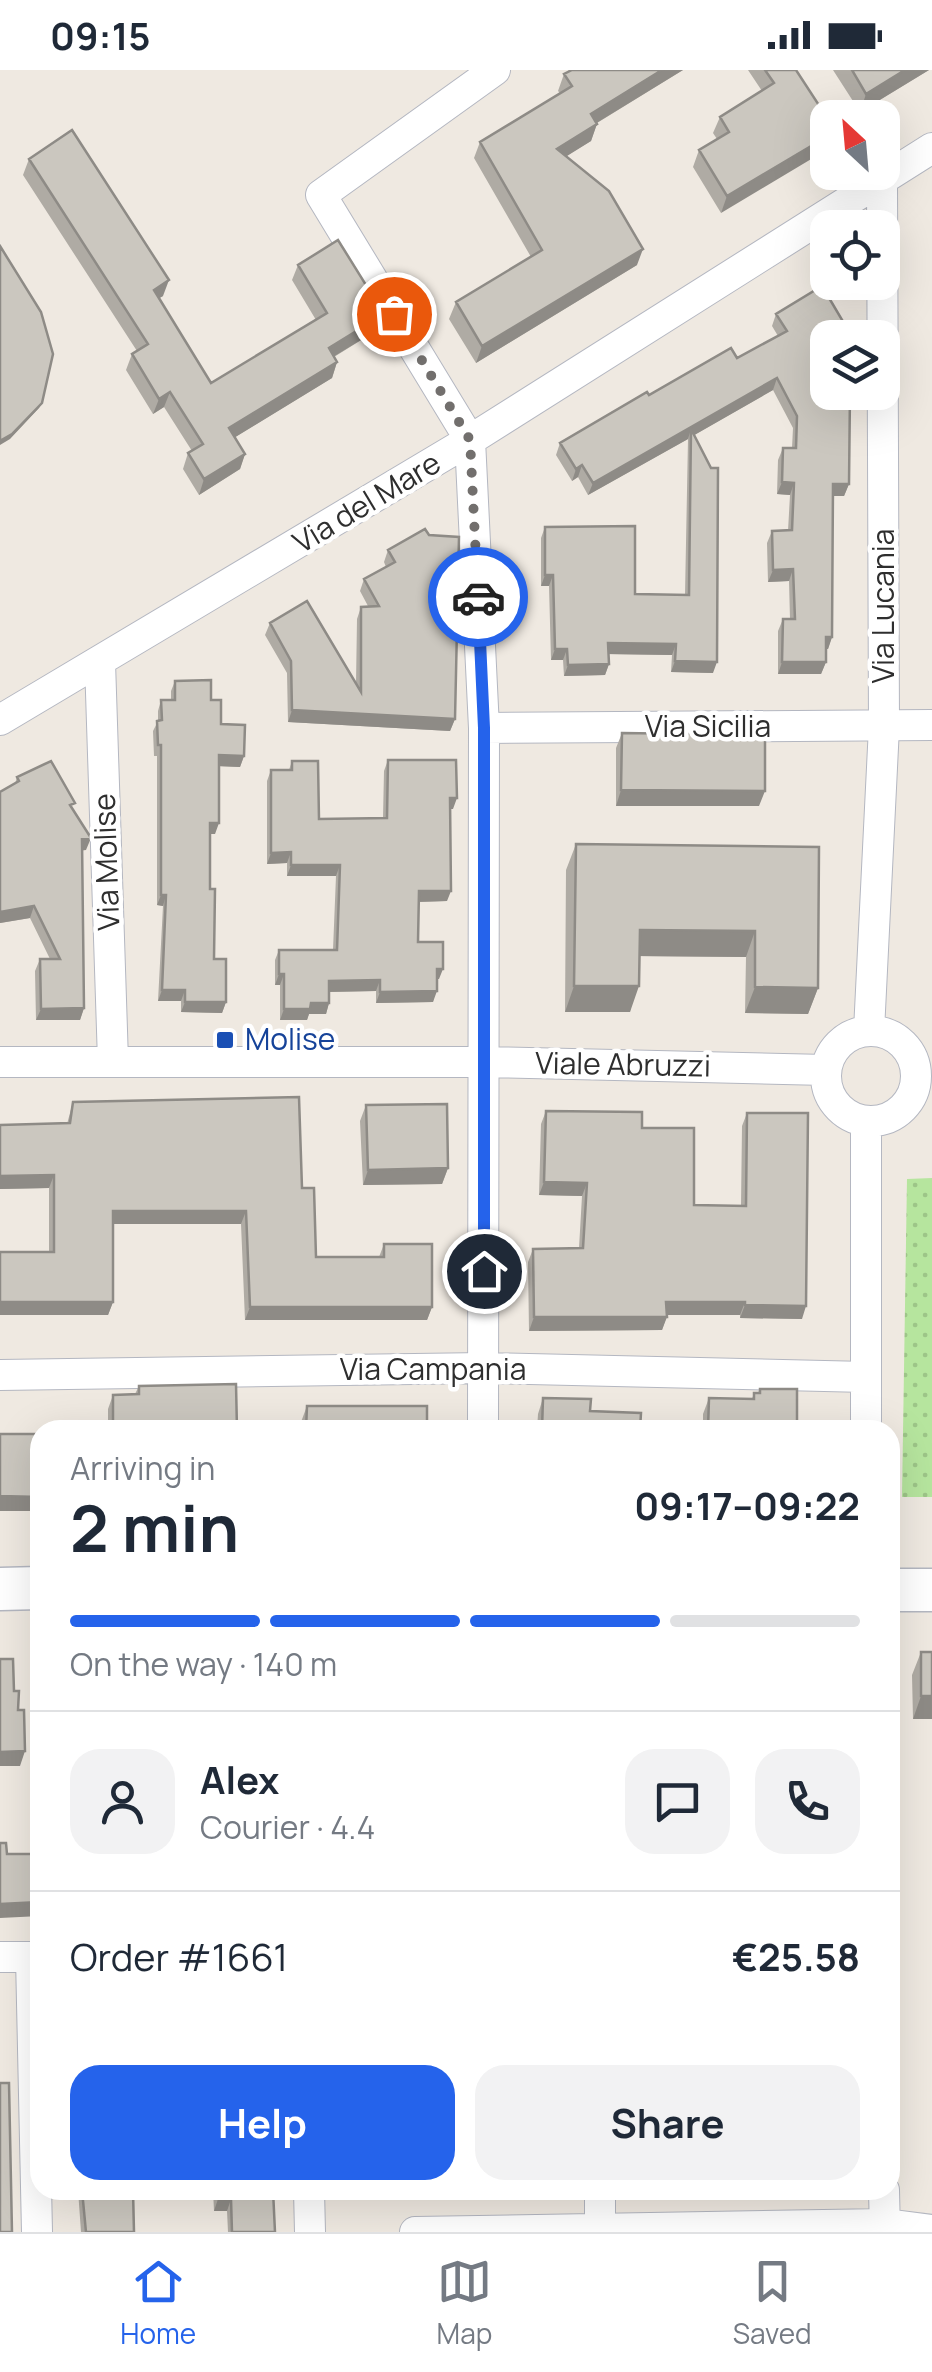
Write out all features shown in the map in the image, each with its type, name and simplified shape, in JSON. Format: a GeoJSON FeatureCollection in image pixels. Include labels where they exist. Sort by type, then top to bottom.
{"type":"FeatureCollection","features":[{"type":"Feature","properties":{"kind":"main road"},"geometry":{"type":"LineString","coordinates":[[0,1589],[30,1588]]}},
{"type":"Feature","properties":{"kind":"main road"},"geometry":{"type":"LineString","coordinates":[[900,1590],[932,1590]]}},
{"type":"Feature","properties":{"kind":"street"},"geometry":{"type":"LineString","coordinates":[[483,1420],[484,728],[470,440],[320,195],[495,70]]}},
{"type":"Feature","properties":{"kind":"street","name":"Via del Mare"},"geometry":{"type":"LineString","coordinates":[[900,169],[932,148]]}},
{"type":"Feature","properties":{"kind":"street","name":"Via del Mare"},"geometry":{"type":"LineString","coordinates":[[0,720],[470,440],[868,190]]}},
{"type":"Feature","properties":{"kind":"street","name":"Via Lucania"},"geometry":{"type":"LineString","coordinates":[[870,1031],[884,727],[882,190]]}},
{"type":"Feature","properties":{"kind":"street","name":"Via Molise"},"geometry":{"type":"LineString","coordinates":[[100,662],[113,1062]]}},
{"type":"Feature","properties":{"kind":"street","name":"Via Sicilia"},"geometry":{"type":"LineString","coordinates":[[484,728],[932,725]]}},
{"type":"Feature","properties":{"kind":"street"},"geometry":{"type":"LineString","coordinates":[[857,1033],[885,1033],[924,1066],[912,1094],[894,1115],[866,1121],[853,1118],[831,1098],[826,1070],[836,1048],[857,1033]]}},
{"type":"Feature","properties":{"kind":"street","name":"Viale Abruzzi"},"geometry":{"type":"LineString","coordinates":[[0,1062],[485,1062],[826,1070]]}},
{"type":"Feature","properties":{"kind":"street"},"geometry":{"type":"LineString","coordinates":[[866,1121],[866,1420]]}},
{"type":"Feature","properties":{"kind":"street","name":"Via Campania"},"geometry":{"type":"LineString","coordinates":[[0,1375],[485,1368],[866,1377]]}},
{"type":"Feature","properties":{"kind":"street"},"geometry":{"type":"LineString","coordinates":[[0,1957],[30,1957]]}},
{"type":"Feature","properties":{"kind":"street"},"geometry":{"type":"LineString","coordinates":[[37,2200],[37,2232]]}},
{"type":"Feature","properties":{"kind":"street"},"geometry":{"type":"LineString","coordinates":[[309,2200],[310,2232]]}},
{"type":"Feature","properties":{"kind":"street"},"geometry":{"type":"LineString","coordinates":[[600,2200],[600,2230]]}},
{"type":"Feature","properties":{"kind":"street"},"geometry":{"type":"LineString","coordinates":[[884,2200],[885,2228]]}},
{"type":"Feature","properties":{"kind":"street"},"geometry":{"type":"LineString","coordinates":[[415,2232],[932,2230]]}},
{"type":"Feature","properties":{"kind":"green space"},"geometry":{"type":"Polygon","coordinates":[[[932,1178],[932,1497],[902,1497],[907,1179],[932,1178]]]}},
{"type":"Feature","properties":{"kind":"building"},"geometry":{"type":"Polygon","coordinates":[[[572,70],[662,70],[591,114],[597,124],[557,149],[609,191],[643,249],[482,346],[456,302],[542,250],[480,142],[572,86],[564,74],[572,70]]]}},
{"type":"Feature","properties":{"kind":"building"},"geometry":{"type":"Polygon","coordinates":[[[765,70],[796,70],[816,100],[810,100],[810,147],[727,196],[699,150],[729,132],[720,117],[774,83],[765,70]]]}},
{"type":"Feature","properties":{"kind":"building"},"geometry":{"type":"Polygon","coordinates":[[[852,70],[905,70],[866,94],[852,70]]]}},
{"type":"Feature","properties":{"kind":"building"},"geometry":{"type":"Polygon","coordinates":[[[72,130],[169,280],[154,290],[211,383],[327,313],[298,265],[338,240],[384,314],[329,348],[337,362],[229,428],[245,454],[204,479],[188,453],[203,444],[170,392],[159,399],[132,354],[148,344],[29,159],[72,130]]]}},
{"type":"Feature","properties":{"kind":"building"},"geometry":{"type":"Polygon","coordinates":[[[0,246],[41,312],[53,354],[42,403],[0,441],[0,246]]]}},
{"type":"Feature","properties":{"kind":"building"},"geometry":{"type":"Polygon","coordinates":[[[810,293],[810,300],[830,300],[842,320],[810,320],[810,410],[850,410],[849,484],[833,484],[832,637],[826,637],[826,662],[782,662],[783,619],[795,619],[793,569],[773,570],[772,531],[792,530],[794,483],[782,482],[783,448],[796,448],[797,416],[777,378],[593,483],[582,465],[576,469],[560,443],[731,348],[737,358],[787,331],[776,314],[810,293]]]}},
{"type":"Feature","properties":{"kind":"building"},"geometry":{"type":"Polygon","coordinates":[[[691,429],[711,468],[718,468],[717,662],[675,661],[676,644],[608,643],[609,664],[568,665],[567,649],[555,649],[553,575],[545,575],[545,527],[635,526],[635,594],[689,595],[691,429]]]}},
{"type":"Feature","properties":{"kind":"building"},"geometry":{"type":"Polygon","coordinates":[[[425,529],[429,535],[459,537],[455,719],[292,710],[291,661],[270,623],[307,601],[361,692],[361,607],[379,606],[364,579],[395,562],[388,550],[425,529]]]}},
{"type":"Feature","properties":{"kind":"building"},"geometry":{"type":"Polygon","coordinates":[[[211,680],[211,700],[221,700],[221,724],[245,725],[244,756],[219,755],[219,823],[210,823],[210,889],[215,889],[214,959],[226,959],[226,1002],[185,1002],[185,990],[162,990],[166,895],[161,895],[161,745],[157,721],[162,720],[161,700],[175,700],[175,681],[211,680]]]}},
{"type":"Feature","properties":{"kind":"building"},"geometry":{"type":"Polygon","coordinates":[[[622,733],[765,735],[765,791],[621,790],[622,733]]]}},
{"type":"Feature","properties":{"kind":"building"},"geometry":{"type":"Polygon","coordinates":[[[388,760],[456,760],[457,798],[450,798],[451,891],[419,891],[418,942],[443,942],[443,969],[437,969],[437,991],[380,992],[380,980],[329,981],[329,1003],[311,1003],[310,1009],[284,1009],[279,950],[337,950],[340,865],[291,865],[291,852],[271,853],[271,770],[292,770],[292,761],[318,761],[319,819],[387,818],[388,760]]]}},
{"type":"Feature","properties":{"kind":"building"},"geometry":{"type":"Polygon","coordinates":[[[51,761],[75,803],[70,805],[91,838],[82,839],[84,1008],[41,1009],[40,959],[60,959],[34,906],[0,912],[0,792],[19,781],[17,777],[51,761]]]}},
{"type":"Feature","properties":{"kind":"building"},"geometry":{"type":"Polygon","coordinates":[[[576,844],[819,847],[818,988],[755,987],[755,931],[640,930],[639,986],[574,986],[576,844]]]}},
{"type":"Feature","properties":{"kind":"building"},"geometry":{"type":"Polygon","coordinates":[[[299,1097],[302,1188],[314,1188],[316,1257],[384,1257],[384,1244],[432,1244],[432,1307],[250,1307],[246,1211],[113,1211],[113,1302],[0,1302],[0,1252],[54,1252],[54,1175],[0,1176],[0,1125],[70,1123],[73,1102],[299,1097]]]}},
{"type":"Feature","properties":{"kind":"building"},"geometry":{"type":"Polygon","coordinates":[[[447,1104],[448,1168],[368,1170],[366,1105],[447,1104]]]}},
{"type":"Feature","properties":{"kind":"building"},"geometry":{"type":"Polygon","coordinates":[[[546,1111],[642,1112],[642,1128],[694,1128],[694,1205],[746,1206],[747,1113],[808,1113],[806,1306],[666,1302],[667,1317],[534,1317],[533,1249],[583,1248],[587,1183],[544,1182],[546,1111]]]}},
{"type":"Feature","properties":{"kind":"building"},"geometry":{"type":"Polygon","coordinates":[[[236,1384],[237,1420],[113,1420],[113,1395],[139,1394],[139,1386],[236,1384]]]}},
{"type":"Feature","properties":{"kind":"building"},"geometry":{"type":"Polygon","coordinates":[[[760,1389],[797,1389],[797,1420],[708,1420],[709,1398],[754,1399],[754,1393],[760,1393],[760,1389]]]}},
{"type":"Feature","properties":{"kind":"building"},"geometry":{"type":"Polygon","coordinates":[[[543,1398],[591,1399],[590,1411],[641,1413],[641,1420],[542,1420],[543,1398]]]}},
{"type":"Feature","properties":{"kind":"building"},"geometry":{"type":"Polygon","coordinates":[[[307,1406],[427,1406],[427,1420],[306,1420],[307,1406]]]}},
{"type":"Feature","properties":{"kind":"building"},"geometry":{"type":"Polygon","coordinates":[[[0,1434],[30,1434],[30,1497],[0,1496],[0,1434]]]}},
{"type":"Feature","properties":{"kind":"building"},"geometry":{"type":"Polygon","coordinates":[[[921,1652],[932,1652],[932,1696],[921,1696],[921,1652]]]}},
{"type":"Feature","properties":{"kind":"building"},"geometry":{"type":"Polygon","coordinates":[[[0,1659],[13,1659],[18,1710],[24,1710],[25,1751],[0,1752],[0,1659]]]}},
{"type":"Feature","properties":{"kind":"building"},"geometry":{"type":"Polygon","coordinates":[[[0,1843],[6,1843],[7,1854],[30,1854],[30,1902],[0,1904],[0,1843]]]}},
{"type":"Feature","properties":{"kind":"building"},"geometry":{"type":"Polygon","coordinates":[[[0,2083],[9,2083],[12,2232],[0,2232],[0,2083]]]}},
{"type":"Feature","properties":{"kind":"building"},"geometry":{"type":"Polygon","coordinates":[[[83,2200],[133,2200],[134,2232],[86,2232],[83,2200]]]}},
{"type":"Feature","properties":{"kind":"building"},"geometry":{"type":"Polygon","coordinates":[[[231,2200],[273,2200],[275,2232],[232,2232],[231,2200]]]}},
{"type":"Feature","properties":{"kind":"way so far"},"geometry":{"type":"LineString","coordinates":[[394,314],[470,440],[478,597]]}},
{"type":"Feature","properties":{"kind":"place","name":"Molise"},"geometry":{"type":"Point","coordinates":[225,1040]}},
{"type":"Feature","properties":{"kind":"route"},"geometry":{"type":"LineString","coordinates":[[478,597],[484,728],[484,1271]]}}]}
